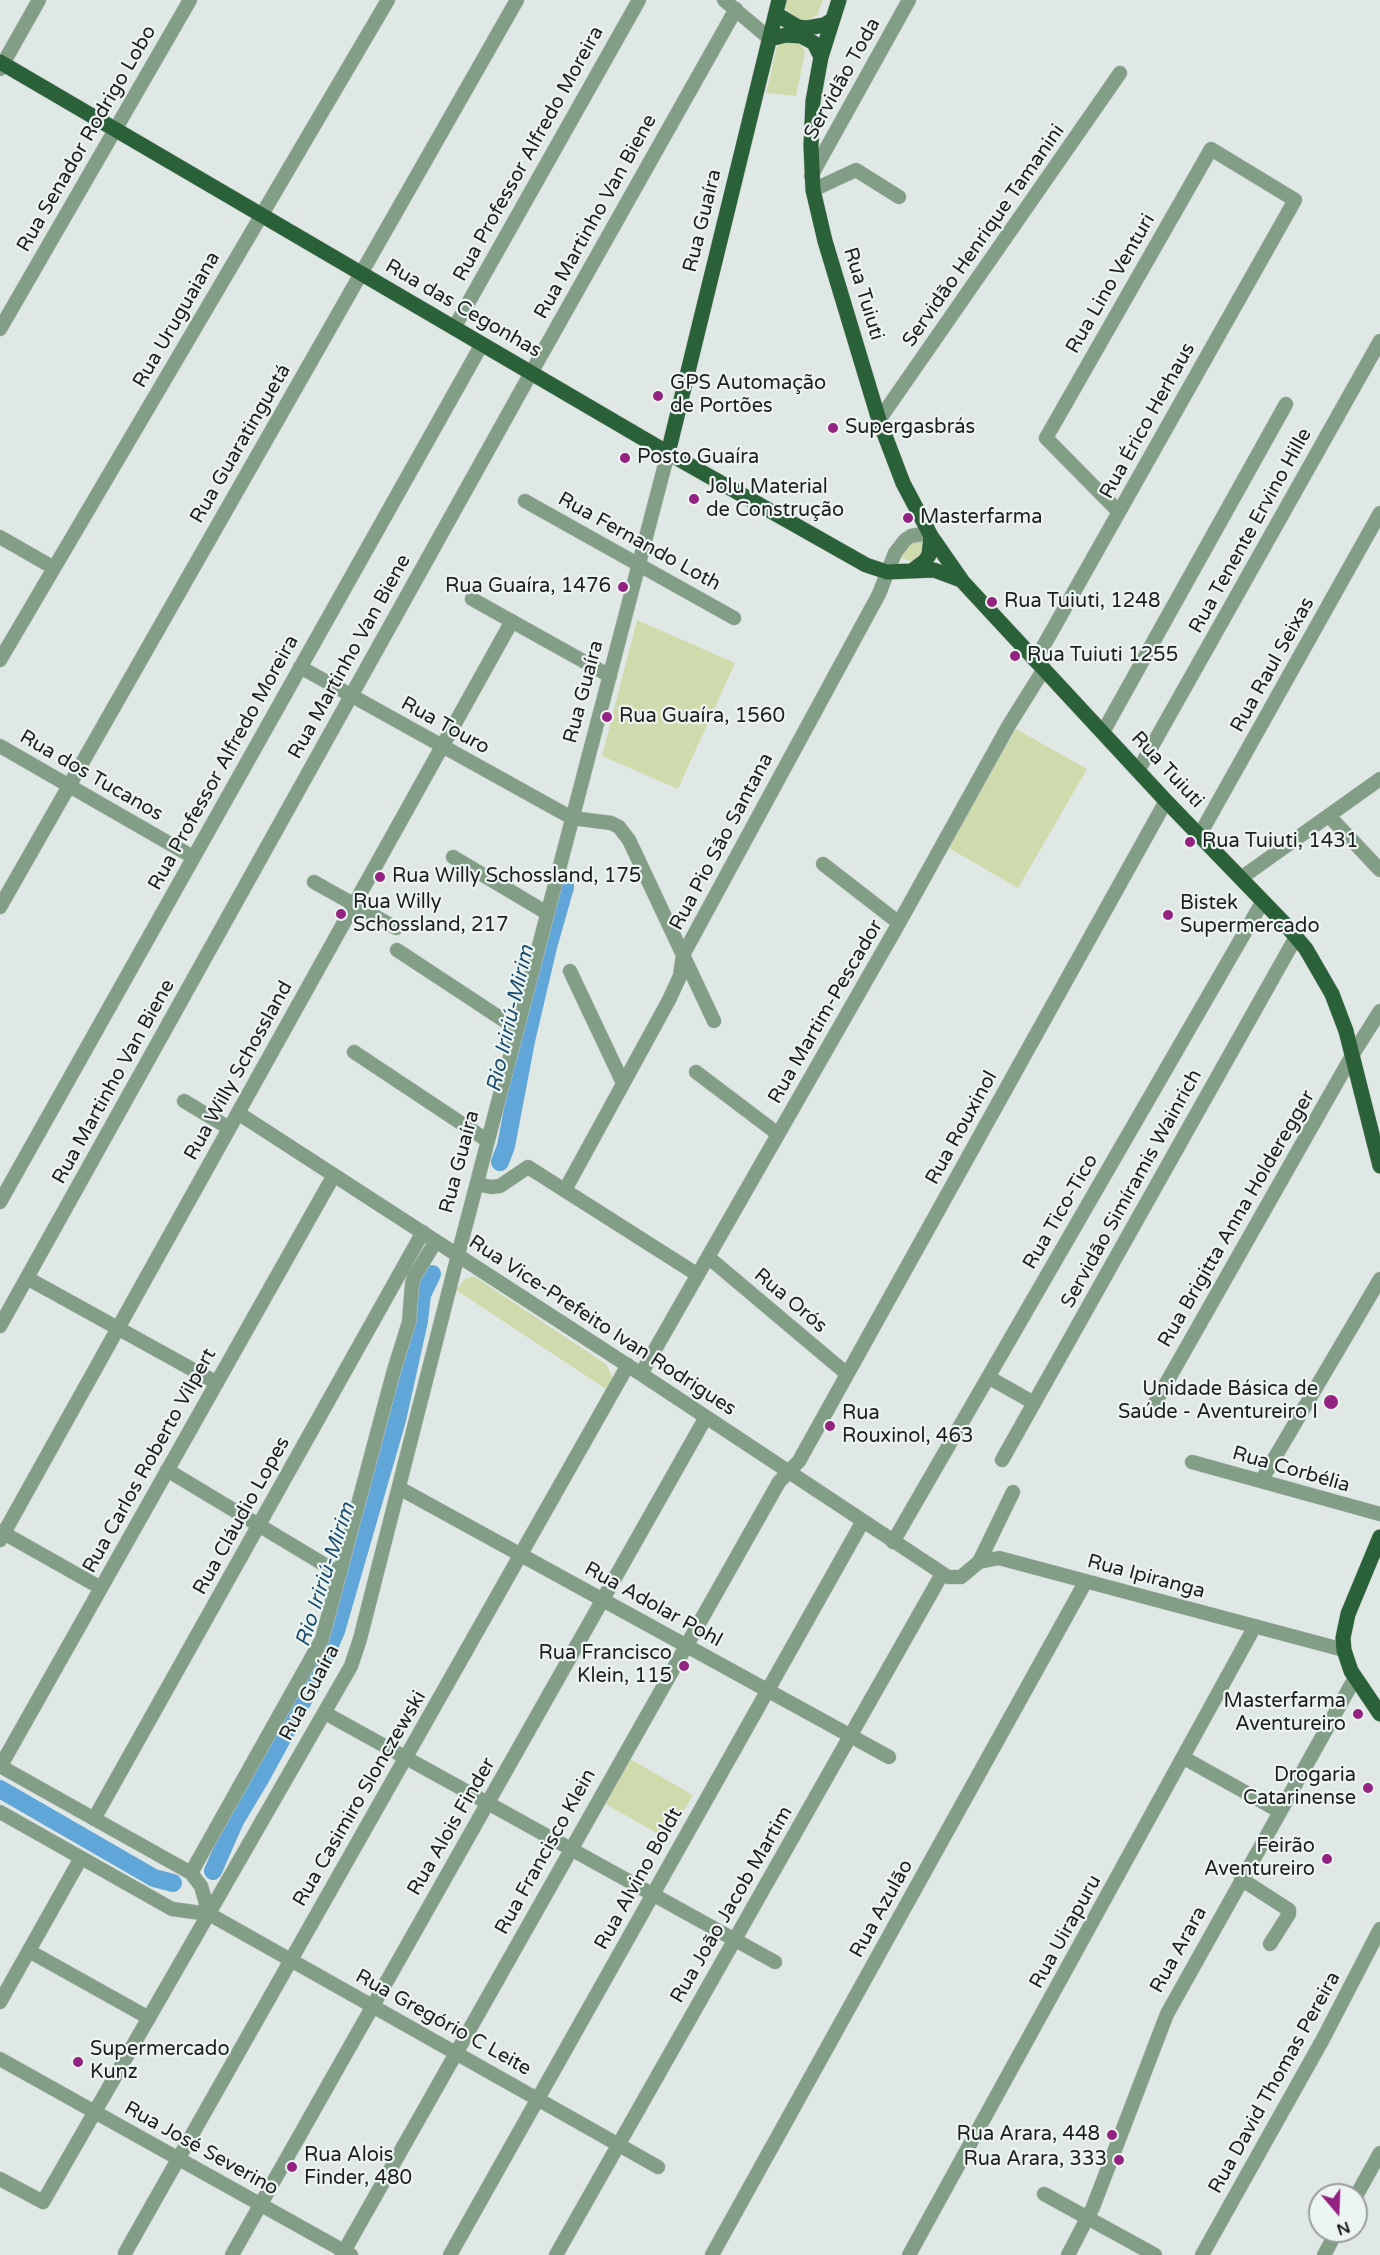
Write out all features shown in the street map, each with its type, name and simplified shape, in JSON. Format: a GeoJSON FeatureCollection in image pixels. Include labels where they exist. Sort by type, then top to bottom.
{"type":"FeatureCollection","features":[{"type":"Feature","properties":{"kind":"main road","name":"Rua Tuiuti"},"geometry":{"type":"LineString","coordinates":[[839,0],[821,57],[813,101],[812,183],[833,269],[879,420],[903,483],[931,536],[963,582],[1296,937],[1332,994],[1353,1054],[1380,1166]]}},
{"type":"Feature","properties":{"kind":"main road"},"geometry":{"type":"LineString","coordinates":[[778,7],[798,27],[824,25],[832,20]]}},
{"type":"Feature","properties":{"kind":"main road","name":"Rua Guaíra"},"geometry":{"type":"LineString","coordinates":[[668,453],[778,7]]}},
{"type":"Feature","properties":{"kind":"main road"},"geometry":{"type":"LineString","coordinates":[[770,39],[786,35],[801,36],[814,43],[821,57]]}},
{"type":"Feature","properties":{"kind":"main road","name":"Rua das Cegonhas"},"geometry":{"type":"LineString","coordinates":[[1,65],[668,453],[867,565],[886,572],[913,570]]}},
{"type":"Feature","properties":{"kind":"main road"},"geometry":{"type":"LineString","coordinates":[[913,570],[929,555],[931,536]]}},
{"type":"Feature","properties":{"kind":"main road","name":"Rua Tuiuti"},"geometry":{"type":"LineString","coordinates":[[913,570],[944,572],[963,582]]}},
{"type":"Feature","properties":{"kind":"main road"},"geometry":{"type":"LineString","coordinates":[[1380,1537],[1344,1627],[1344,1650],[1355,1678],[1380,1714]]}},
{"type":"Feature","properties":{"kind":"street"},"geometry":{"type":"LineString","coordinates":[[1,65],[39,0]]}},
{"type":"Feature","properties":{"kind":"street","name":"Rua Senador Rodrigo Lobo"},"geometry":{"type":"LineString","coordinates":[[0,329],[190,0]]}},
{"type":"Feature","properties":{"kind":"street","name":"Rua Uruguaiana"},"geometry":{"type":"LineString","coordinates":[[0,660],[388,0]]}},
{"type":"Feature","properties":{"kind":"street","name":"Rua Guaratinguetá"},"geometry":{"type":"LineString","coordinates":[[0,907],[517,0]]}},
{"type":"Feature","properties":{"kind":"street","name":"Rua Professor Alfredo Moreira"},"geometry":{"type":"LineString","coordinates":[[454,328],[639,0]]}},
{"type":"Feature","properties":{"kind":"street"},"geometry":{"type":"LineString","coordinates":[[724,0],[770,39]]}},
{"type":"Feature","properties":{"kind":"street","name":"Servidão Toda"},"geometry":{"type":"LineString","coordinates":[[812,183],[909,0]]}},
{"type":"Feature","properties":{"kind":"street"},"geometry":{"type":"LineString","coordinates":[[736,9],[754,16],[767,16],[778,7]]}},
{"type":"Feature","properties":{"kind":"street","name":"Rua Martinho Van Biene"},"geometry":{"type":"LineString","coordinates":[[0,1326],[736,9]]}},
{"type":"Feature","properties":{"kind":"street","name":"Servidão Henrique Tamanini"},"geometry":{"type":"LineString","coordinates":[[879,420],[1120,74]]}},
{"type":"Feature","properties":{"kind":"street","name":"Rua Érico Herhaus"},"geometry":{"type":"LineString","coordinates":[[1039,665],[1119,512],[1295,200],[1211,150]]}},
{"type":"Feature","properties":{"kind":"street","name":"Rua Lino Venturi"},"geometry":{"type":"LineString","coordinates":[[1119,512],[1046,438],[1211,150]]}},
{"type":"Feature","properties":{"kind":"street"},"geometry":{"type":"LineString","coordinates":[[812,183],[856,170],[899,197]]}},
{"type":"Feature","properties":{"kind":"street","name":"Rua Tenente Ervino Hille"},"geometry":{"type":"LineString","coordinates":[[1138,771],[1380,341]]}},
{"type":"Feature","properties":{"kind":"street","name":"Rua Professor Alfredo Moreira"},"geometry":{"type":"LineString","coordinates":[[0,1202],[482,344]]}},
{"type":"Feature","properties":{"kind":"street"},"geometry":{"type":"LineString","coordinates":[[1103,732],[1286,404]]}},
{"type":"Feature","properties":{"kind":"street","name":"Rua Guaíra"},"geometry":{"type":"LineString","coordinates":[[0,2179],[43,2202],[351,1666],[668,453]]}},
{"type":"Feature","properties":{"kind":"street","name":"Rua Fernando Loth"},"geometry":{"type":"LineString","coordinates":[[525,501],[734,618]]}},
{"type":"Feature","properties":{"kind":"street","name":"Rua Raul Seixas"},"geometry":{"type":"LineString","coordinates":[[1199,836],[1380,513]]}},
{"type":"Feature","properties":{"kind":"street","name":"Rua Pio São Santana"},"geometry":{"type":"LineString","coordinates":[[565,1190],[675,988],[680,976],[683,956],[879,594],[895,553],[905,540],[917,534],[931,536]]}},
{"type":"Feature","properties":{"kind":"street"},"geometry":{"type":"LineString","coordinates":[[0,537],[54,568]]}},
{"type":"Feature","properties":{"kind":"street"},"geometry":{"type":"LineString","coordinates":[[472,599],[610,675]]}},
{"type":"Feature","properties":{"kind":"street","name":"Rua Willy Schossland"},"geometry":{"type":"LineString","coordinates":[[1,1535],[512,621]]}},
{"type":"Feature","properties":{"kind":"street","name":"Rua Martim-Pescador"},"geometry":{"type":"LineString","coordinates":[[641,1374],[899,923],[1009,725],[1039,665]]}},
{"type":"Feature","properties":{"kind":"street","name":"Rua Touro"},"geometry":{"type":"LineString","coordinates":[[300,667],[572,819]]}},
{"type":"Feature","properties":{"kind":"street","name":"Rua dos Tucanos"},"geometry":{"type":"LineString","coordinates":[[0,746],[194,857]]}},
{"type":"Feature","properties":{"kind":"street"},"geometry":{"type":"LineString","coordinates":[[1241,878],[1380,779]]}},
{"type":"Feature","properties":{"kind":"street","name":"Rua Rouxinol"},"geometry":{"type":"LineString","coordinates":[[788,1471],[799,1461],[1166,801]]}},
{"type":"Feature","properties":{"kind":"street"},"geometry":{"type":"LineString","coordinates":[[1329,816],[1380,870]]}},
{"type":"Feature","properties":{"kind":"street"},"geometry":{"type":"LineString","coordinates":[[572,819],[611,823],[624,832],[714,1021]]}},
{"type":"Feature","properties":{"kind":"street"},"geometry":{"type":"LineString","coordinates":[[453,857],[547,913]]}},
{"type":"Feature","properties":{"kind":"street"},"geometry":{"type":"LineString","coordinates":[[823,864],[899,923]]}},
{"type":"Feature","properties":{"kind":"street"},"geometry":{"type":"LineString","coordinates":[[314,882],[396,928]]}},
{"type":"Feature","properties":{"kind":"street","name":"Rua Tico-Tico"},"geometry":{"type":"LineString","coordinates":[[893,1542],[1263,901]]}},
{"type":"Feature","properties":{"kind":"street","name":"Servidão Simíramis Wainrich"},"geometry":{"type":"LineString","coordinates":[[1002,1460],[1296,937]]}},
{"type":"Feature","properties":{"kind":"street"},"geometry":{"type":"LineString","coordinates":[[397,950],[517,1029]]}},
{"type":"Feature","properties":{"kind":"street"},"geometry":{"type":"LineString","coordinates":[[570,971],[624,1083]]}},
{"type":"Feature","properties":{"kind":"street","name":"Rua Brigitta Anna Holderegger"},"geometry":{"type":"LineString","coordinates":[[1155,1403],[1353,1054],[1380,1011]]}},
{"type":"Feature","properties":{"kind":"street"},"geometry":{"type":"LineString","coordinates":[[354,1052],[488,1141]]}},
{"type":"Feature","properties":{"kind":"street"},"geometry":{"type":"LineString","coordinates":[[696,1072],[778,1134]]}},
{"type":"Feature","properties":{"kind":"street"},"geometry":{"type":"LineString","coordinates":[[184,1101],[229,1128]]}},
{"type":"Feature","properties":{"kind":"street","name":"Rua Vice-Prefeito Ivan Rodrigues"},"geometry":{"type":"LineString","coordinates":[[238,1113],[628,1365],[942,1574]]}},
{"type":"Feature","properties":{"kind":"street"},"geometry":{"type":"LineString","coordinates":[[477,1184],[500,1186],[528,1167],[698,1275]]}},
{"type":"Feature","properties":{"kind":"street","name":"Rua Carlos Roberto Vilpert"},"geometry":{"type":"LineString","coordinates":[[0,1766],[334,1175]]}},
{"type":"Feature","properties":{"kind":"street","name":"Rua Cláudio Lopes"},"geometry":{"type":"LineString","coordinates":[[94,1819],[423,1232]]}},
{"type":"Feature","properties":{"kind":"street"},"geometry":{"type":"LineString","coordinates":[[191,1873],[322,1639],[409,1322],[412,1284],[436,1241]]}},
{"type":"Feature","properties":{"kind":"street","name":"Rua Orós"},"geometry":{"type":"LineString","coordinates":[[708,1257],[847,1374]]}},
{"type":"Feature","properties":{"kind":"street"},"geometry":{"type":"LineString","coordinates":[[27,1278],[217,1383]]}},
{"type":"Feature","properties":{"kind":"street"},"geometry":{"type":"LineString","coordinates":[[1261,1481],[1380,1278]]}},
{"type":"Feature","properties":{"kind":"street","name":"Rua Casimiro Slonczewski"},"geometry":{"type":"LineString","coordinates":[[124,2253],[628,1365]]}},
{"type":"Feature","properties":{"kind":"street"},"geometry":{"type":"LineString","coordinates":[[988,1377],[1034,1403]]}},
{"type":"Feature","properties":{"kind":"street","name":"Rua Alois Finder"},"geometry":{"type":"LineString","coordinates":[[232,2255],[706,1417]]}},
{"type":"Feature","properties":{"kind":"street","name":"Rua Corbélia"},"geometry":{"type":"LineString","coordinates":[[1192,1462],[1380,1514]]}},
{"type":"Feature","properties":{"kind":"street"},"geometry":{"type":"LineString","coordinates":[[167,1470],[340,1574]]}},
{"type":"Feature","properties":{"kind":"street","name":"Rua Francisco Klein"},"geometry":{"type":"LineString","coordinates":[[346,2254],[456,2053],[778,1482],[788,1471]]}},
{"type":"Feature","properties":{"kind":"street","name":"Rua Adolar Pohl"},"geometry":{"type":"LineString","coordinates":[[399,1488],[889,1757]]}},
{"type":"Feature","properties":{"kind":"street"},"geometry":{"type":"LineString","coordinates":[[942,1574],[954,1578],[961,1577],[979,1562],[1013,1492]]}},
{"type":"Feature","properties":{"kind":"street","name":"Rua Alvino Boldt"},"geometry":{"type":"LineString","coordinates":[[450,2255],[863,1521]]}},
{"type":"Feature","properties":{"kind":"street"},"geometry":{"type":"LineString","coordinates":[[1,1535],[101,1587]]}},
{"type":"Feature","properties":{"kind":"street","name":"Rua Ipiranga"},"geometry":{"type":"LineString","coordinates":[[979,1562],[999,1558],[1344,1650]]}},
{"type":"Feature","properties":{"kind":"street","name":"Rua João Jacob Martim"},"geometry":{"type":"LineString","coordinates":[[556,2255],[942,1574]]}},
{"type":"Feature","properties":{"kind":"street","name":"Rua Azulão"},"geometry":{"type":"LineString","coordinates":[[712,2255],[1086,1581]]}},
{"type":"Feature","properties":{"kind":"street","name":"Rua Uirapuru"},"geometry":{"type":"LineString","coordinates":[[909,2255],[1255,1626]]}},
{"type":"Feature","properties":{"kind":"street","name":"Rua Arara"},"geometry":{"type":"LineString","coordinates":[[1068,2255],[1089,2218],[1162,2023],[1355,1678]]}},
{"type":"Feature","properties":{"kind":"street"},"geometry":{"type":"LineString","coordinates":[[325,1713],[775,1962]]}},
{"type":"Feature","properties":{"kind":"street"},"geometry":{"type":"LineString","coordinates":[[1184,1758],[1279,1811]]}},
{"type":"Feature","properties":{"kind":"street"},"geometry":{"type":"LineString","coordinates":[[0,1766],[191,1873],[201,1886],[209,1914]]}},
{"type":"Feature","properties":{"kind":"street","name":"Rua Gregório C Leite"},"geometry":{"type":"LineString","coordinates":[[0,1812],[171,1909],[209,1914],[658,2167]]}},
{"type":"Feature","properties":{"kind":"street"},"geometry":{"type":"LineString","coordinates":[[0,2002],[81,1858]]}},
{"type":"Feature","properties":{"kind":"street"},"geometry":{"type":"LineString","coordinates":[[1241,1879],[1289,1910],[1289,1914],[1270,1944]]}},
{"type":"Feature","properties":{"kind":"street","name":"Rua David Thomas Pereira"},"geometry":{"type":"LineString","coordinates":[[1202,2255],[1323,2039],[1380,1929]]}},
{"type":"Feature","properties":{"kind":"street"},"geometry":{"type":"LineString","coordinates":[[29,1951],[148,2018]]}},
{"type":"Feature","properties":{"kind":"street","name":"Rua José Severino"},"geometry":{"type":"LineString","coordinates":[[0,2059],[346,2254]]}},
{"type":"Feature","properties":{"kind":"street"},"geometry":{"type":"LineString","coordinates":[[1363,2183],[1380,2153]]}},
{"type":"Feature","properties":{"kind":"street"},"geometry":{"type":"LineString","coordinates":[[1044,2194],[1155,2255]]}},
{"type":"Feature","properties":{"kind":"green space"},"geometry":{"type":"Polygon","coordinates":[[[785,0],[823,0],[817,15],[806,21],[800,21],[789,15],[785,0]]]}},
{"type":"Feature","properties":{"kind":"green space"},"geometry":{"type":"Polygon","coordinates":[[[788,39],[801,44],[805,52],[796,96],[766,93],[777,47],[788,39]]]}},
{"type":"Feature","properties":{"kind":"green space"},"geometry":{"type":"Polygon","coordinates":[[[911,541],[924,541],[927,547],[918,559],[910,561],[898,557],[911,541]]]}},
{"type":"Feature","properties":{"kind":"green space"},"geometry":{"type":"Polygon","coordinates":[[[637,620],[735,663],[678,789],[602,756],[637,620]]]}},
{"type":"Feature","properties":{"kind":"green space"},"geometry":{"type":"Polygon","coordinates":[[[1016,729],[1087,769],[1018,888],[947,847],[1016,729]]]}},
{"type":"Feature","properties":{"kind":"green space"},"geometry":{"type":"Polygon","coordinates":[[[474,1276],[607,1365],[612,1377],[609,1386],[606,1389],[456,1290],[465,1279],[474,1276]]]}},
{"type":"Feature","properties":{"kind":"green space"},"geometry":{"type":"Polygon","coordinates":[[[630,1759],[693,1795],[667,1839],[604,1803],[630,1759]]]}},
{"type":"Feature","properties":{"kind":"waterway","name":"Rio Iririú-Mirim"},"geometry":{"type":"LineString","coordinates":[[500,1162],[506,1146],[526,1041],[548,947],[565,887]]}},
{"type":"Feature","properties":{"kind":"waterway","name":"Rio Iririú-Mirim"},"geometry":{"type":"LineString","coordinates":[[213,1871],[235,1821],[317,1675],[336,1631],[397,1420],[419,1321],[422,1295],[432,1274]]}},
{"type":"Feature","properties":{"kind":"waterway","name":"Rio Iririú-Mirim"},"geometry":{"type":"LineString","coordinates":[[0,1789],[154,1878],[173,1883]]}},
{"type":"Feature","properties":{"kind":"place","name":"GPS Automação de Portões"},"geometry":{"type":"Point","coordinates":[658,396]}},
{"type":"Feature","properties":{"kind":"place","name":"Supergasbrás"},"geometry":{"type":"Point","coordinates":[833,428]}},
{"type":"Feature","properties":{"kind":"place","name":"Posto Guaíra"},"geometry":{"type":"Point","coordinates":[625,458]}},
{"type":"Feature","properties":{"kind":"place","name":"Jolu Material de Construção"},"geometry":{"type":"Point","coordinates":[694,499]}},
{"type":"Feature","properties":{"kind":"place","name":"Masterfarma"},"geometry":{"type":"Point","coordinates":[908,518]}},
{"type":"Feature","properties":{"kind":"place","name":"Rua Guaíra, 1476"},"geometry":{"type":"Point","coordinates":[623,587]}},
{"type":"Feature","properties":{"kind":"place","name":"Rua Tuiuti, 1248"},"geometry":{"type":"Point","coordinates":[992,602]}},
{"type":"Feature","properties":{"kind":"place","name":"Rua Tuiuti 1255"},"geometry":{"type":"Point","coordinates":[1015,656]}},
{"type":"Feature","properties":{"kind":"place","name":"Rua Guaíra, 1560"},"geometry":{"type":"Point","coordinates":[607,717]}},
{"type":"Feature","properties":{"kind":"place","name":"Rua Tuiuti, 1431"},"geometry":{"type":"Point","coordinates":[1190,842]}},
{"type":"Feature","properties":{"kind":"place","name":"Rua Willy Schossland, 175"},"geometry":{"type":"Point","coordinates":[380,877]}},
{"type":"Feature","properties":{"kind":"place","name":"Rua Willy Schossland, 217"},"geometry":{"type":"Point","coordinates":[341,914]}},
{"type":"Feature","properties":{"kind":"place","name":"Bistek Supermercado"},"geometry":{"type":"Point","coordinates":[1168,915]}},
{"type":"Feature","properties":{"kind":"place","name":"Unidade Básica de Saúde - Aventureiro I"},"geometry":{"type":"Point","coordinates":[1331,1402]}},
{"type":"Feature","properties":{"kind":"place","name":"Rua Rouxinol, 463"},"geometry":{"type":"Point","coordinates":[830,1426]}},
{"type":"Feature","properties":{"kind":"place","name":"Rua Francisco Klein, 115"},"geometry":{"type":"Point","coordinates":[684,1666]}},
{"type":"Feature","properties":{"kind":"place","name":"Masterfarma Aventureiro"},"geometry":{"type":"Point","coordinates":[1358,1714]}},
{"type":"Feature","properties":{"kind":"place","name":"Drogaria Catarinense"},"geometry":{"type":"Point","coordinates":[1368,1788]}},
{"type":"Feature","properties":{"kind":"place","name":"Feirão Aventureiro"},"geometry":{"type":"Point","coordinates":[1327,1859]}},
{"type":"Feature","properties":{"kind":"place","name":"Supermercado Kunz"},"geometry":{"type":"Point","coordinates":[78,2062]}},
{"type":"Feature","properties":{"kind":"place","name":"Rua Arara, 448"},"geometry":{"type":"Point","coordinates":[1112,2135]}},
{"type":"Feature","properties":{"kind":"place","name":"Rua Arara, 333"},"geometry":{"type":"Point","coordinates":[1119,2160]}},
{"type":"Feature","properties":{"kind":"place","name":"Rua Alois Finder, 480"},"geometry":{"type":"Point","coordinates":[292,2167]}}]}
